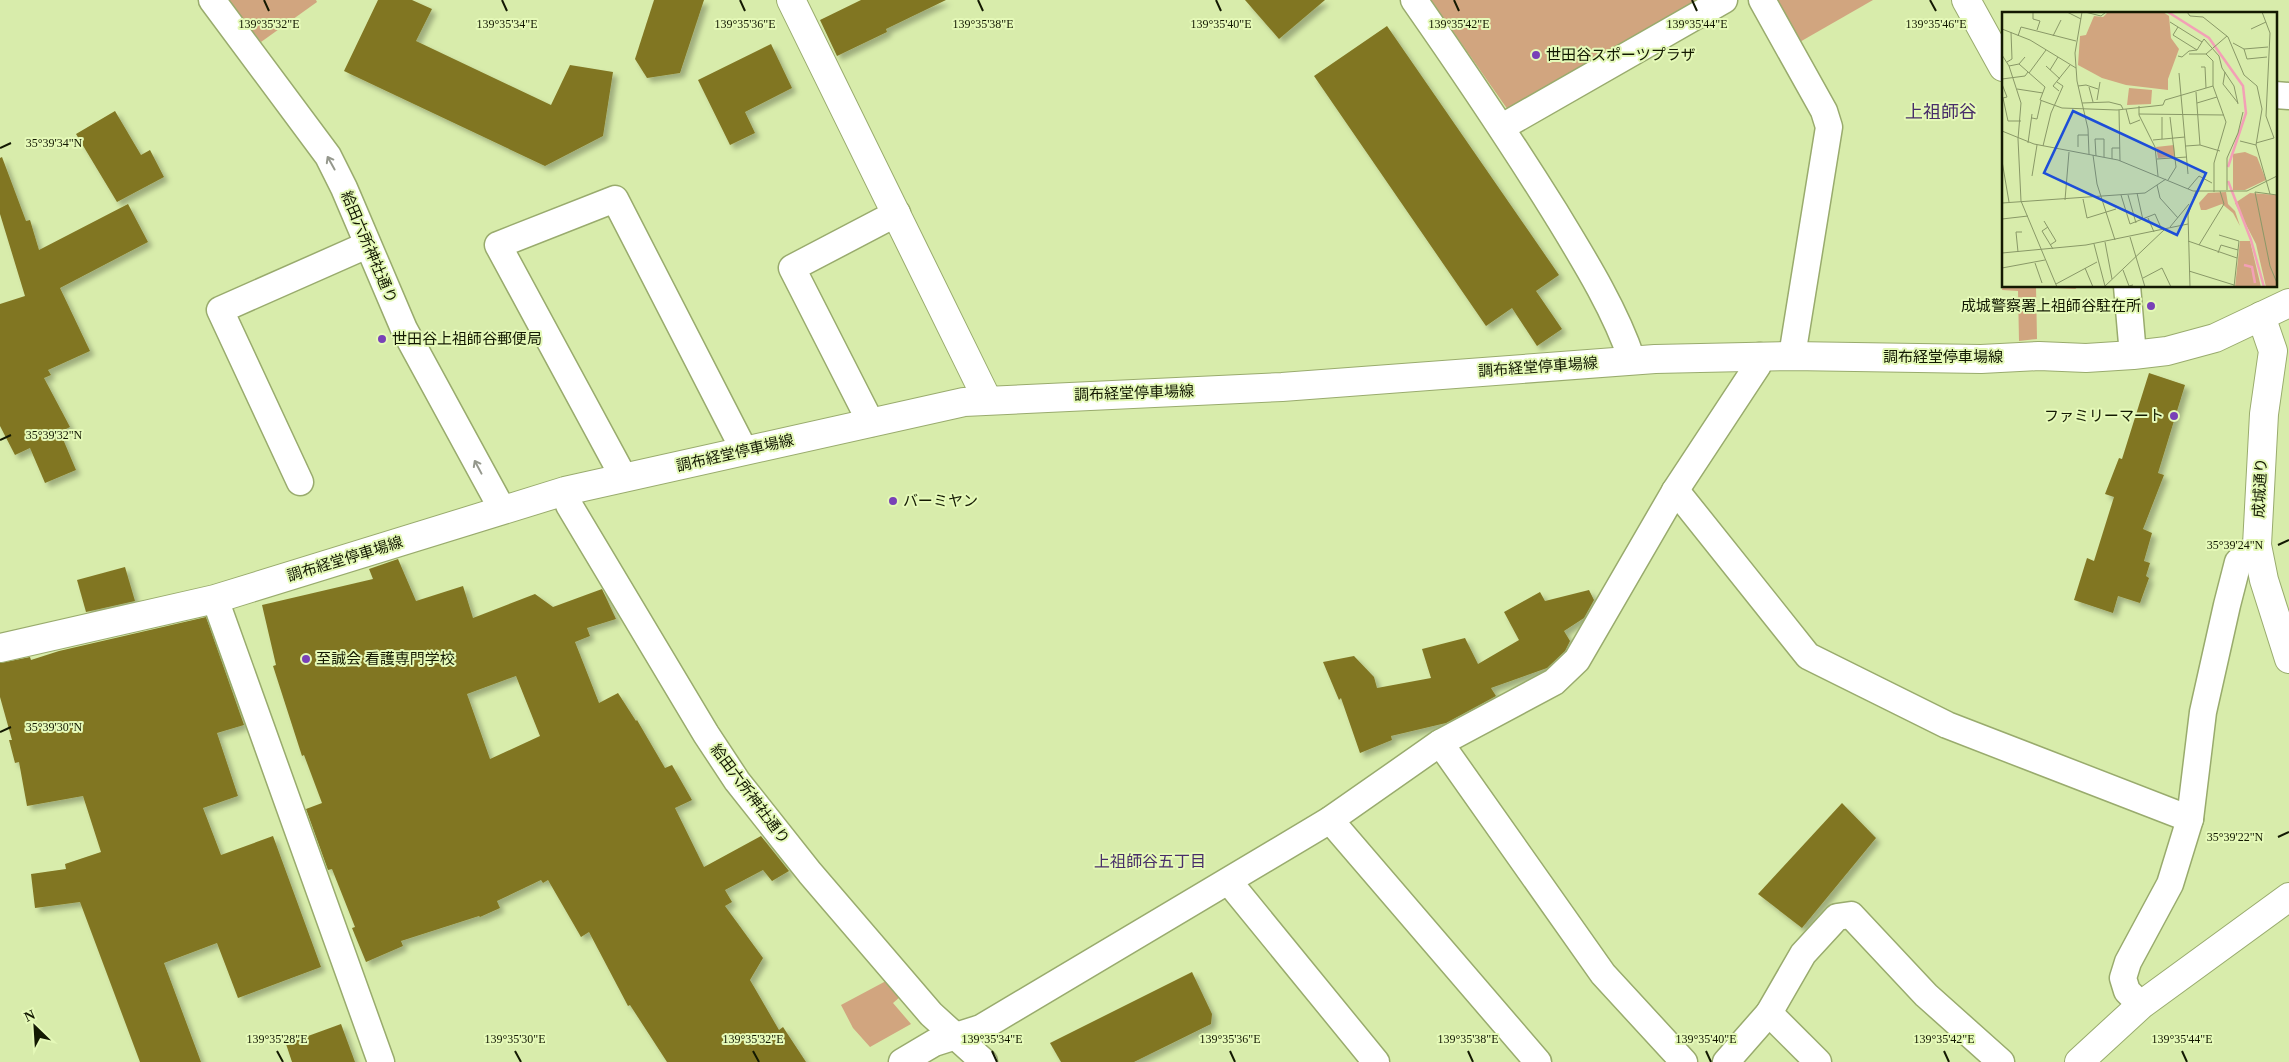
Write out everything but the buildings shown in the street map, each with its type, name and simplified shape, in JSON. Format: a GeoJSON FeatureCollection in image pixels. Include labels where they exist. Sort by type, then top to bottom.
{"type":"FeatureCollection","features":[{"type":"Feature","properties":{"kind":"main road"},"geometry":{"type":"LineString","coordinates":[[791,0],[988,399]]}},
{"type":"Feature","properties":{"kind":"main road"},"geometry":{"type":"LineString","coordinates":[[1966,0],[2002,65]]}},
{"type":"Feature","properties":{"kind":"main road","name":"調布経堂停車場線"},"geometry":{"type":"LineString","coordinates":[[0,648],[215,599],[565,491],[964,402],[988,399],[1282,387],[1632,360],[1759,356],[1981,358],[2039,356],[2086,358],[2133,355],[2167,351],[2215,338],[2289,303]]}},
{"type":"Feature","properties":{"kind":"main road","name":"成城通り"},"geometry":{"type":"LineString","coordinates":[[2261,316],[2273,351],[2264,414],[2258,545],[2264,580],[2289,659]]}},
{"type":"Feature","properties":{"kind":"main road"},"geometry":{"type":"LineString","coordinates":[[2080,1062],[2141,1005],[2289,896]]}},
{"type":"Feature","properties":{"kind":"street","name":"給田六所神社通り"},"geometry":{"type":"LineString","coordinates":[[212,0],[328,156],[344,188],[404,329],[502,509]]}},
{"type":"Feature","properties":{"kind":"street"},"geometry":{"type":"LineString","coordinates":[[1414,0],[1502,127],[1576,247],[1625,340],[1632,360]]}},
{"type":"Feature","properties":{"kind":"street"},"geometry":{"type":"LineString","coordinates":[[1502,127],[1724,0]]}},
{"type":"Feature","properties":{"kind":"street"},"geometry":{"type":"LineString","coordinates":[[1762,0],[1824,111],[1829,126],[1792,356]]}},
{"type":"Feature","properties":{"kind":"street"},"geometry":{"type":"LineString","coordinates":[[2276,95],[2289,96]]}},
{"type":"Feature","properties":{"kind":"street"},"geometry":{"type":"LineString","coordinates":[[624,478],[498,245],[615,199],[744,450]]}},
{"type":"Feature","properties":{"kind":"street"},"geometry":{"type":"LineString","coordinates":[[872,423],[792,268],[897,213]]}},
{"type":"Feature","properties":{"kind":"street"},"geometry":{"type":"LineString","coordinates":[[300,482],[220,310],[367,245]]}},
{"type":"Feature","properties":{"kind":"street"},"geometry":{"type":"LineString","coordinates":[[2127,288],[2133,355]]}},
{"type":"Feature","properties":{"kind":"street"},"geometry":{"type":"LineString","coordinates":[[902,1062],[934,1043],[981,1028],[1229,882],[1330,820],[1440,743],[1554,682],[1577,660],[1675,492],[1758,365],[1759,356]]}},
{"type":"Feature","properties":{"kind":"street","name":"給田六所神社通り"},"geometry":{"type":"LineString","coordinates":[[565,491],[569,505],[706,734],[737,781],[816,880],[931,1014],[984,1062]]}},
{"type":"Feature","properties":{"kind":"street"},"geometry":{"type":"LineString","coordinates":[[1675,492],[1682,497],[1808,656],[1947,725],[2190,819]]}},
{"type":"Feature","properties":{"kind":"street"},"geometry":{"type":"LineString","coordinates":[[2141,1005],[2128,991],[2123,978],[2128,962],[2170,884],[2190,819],[2204,712],[2238,562],[2258,545]]}},
{"type":"Feature","properties":{"kind":"street"},"geometry":{"type":"LineString","coordinates":[[215,599],[381,1062]]}},
{"type":"Feature","properties":{"kind":"street"},"geometry":{"type":"LineString","coordinates":[[1440,743],[1603,974],[1684,1062]]}},
{"type":"Feature","properties":{"kind":"street"},"geometry":{"type":"LineString","coordinates":[[1330,820],[1538,1062]]}},
{"type":"Feature","properties":{"kind":"street"},"geometry":{"type":"LineString","coordinates":[[1229,882],[1376,1062]]}},
{"type":"Feature","properties":{"kind":"street"},"geometry":{"type":"LineString","coordinates":[[1726,1062],[1769,1013],[1803,954],[1837,917],[1851,915],[1926,995],[2001,1062]]}},
{"type":"Feature","properties":{"kind":"street"},"geometry":{"type":"LineString","coordinates":[[1769,1013],[1818,1062]]}},
{"type":"Feature","properties":{"kind":"shaded area"},"geometry":{"type":"Polygon","coordinates":[[[228,0],[316,0],[317,2],[261,42],[228,0]]]}},
{"type":"Feature","properties":{"kind":"shaded area","name":"世田谷スポーツプラザ"},"geometry":{"type":"Polygon","coordinates":[[[1431,0],[1696,0],[1508,110],[1431,0]]]}},
{"type":"Feature","properties":{"kind":"shaded area"},"geometry":{"type":"Polygon","coordinates":[[[1775,0],[1873,0],[1798,43],[1775,0]]]}},
{"type":"Feature","properties":{"kind":"shaded area"},"geometry":{"type":"Polygon","coordinates":[[[2002,288],[2036,288],[2037,339],[2019,341],[2018,291],[2002,290],[2002,288]]]}},
{"type":"Feature","properties":{"kind":"shaded area"},"geometry":{"type":"Polygon","coordinates":[[[886,981],[900,997],[893,1003],[911,1024],[870,1047],[853,1028],[841,1005],[886,981]]]}},
{"type":"Feature","properties":{"kind":"place","name":"世田谷スポーツプラザ"},"geometry":{"type":"Point","coordinates":[1536,55]}},
{"type":"Feature","properties":{"kind":"place","name":"成城警察署上祖師谷駐在所"},"geometry":{"type":"Point","coordinates":[2151,306]}},
{"type":"Feature","properties":{"kind":"place","name":"世田谷上祖師谷郵便局"},"geometry":{"type":"Point","coordinates":[382,339]}},
{"type":"Feature","properties":{"kind":"place","name":"ファミリーマート"},"geometry":{"type":"Point","coordinates":[2174,416]}},
{"type":"Feature","properties":{"kind":"place","name":"バーミヤン"},"geometry":{"type":"Point","coordinates":[893,501]}},
{"type":"Feature","properties":{"kind":"place","name":"至誠会 看護専門学校"},"geometry":{"type":"Point","coordinates":[306,659]}},
{"type":"Feature","properties":{"kind":"district","name":"上祖師谷"},"geometry":{"type":"Point","coordinates":[1941,112]}},
{"type":"Feature","properties":{"kind":"district","name":"上祖師谷五丁目"},"geometry":{"type":"Point","coordinates":[1150,861]}}]}
